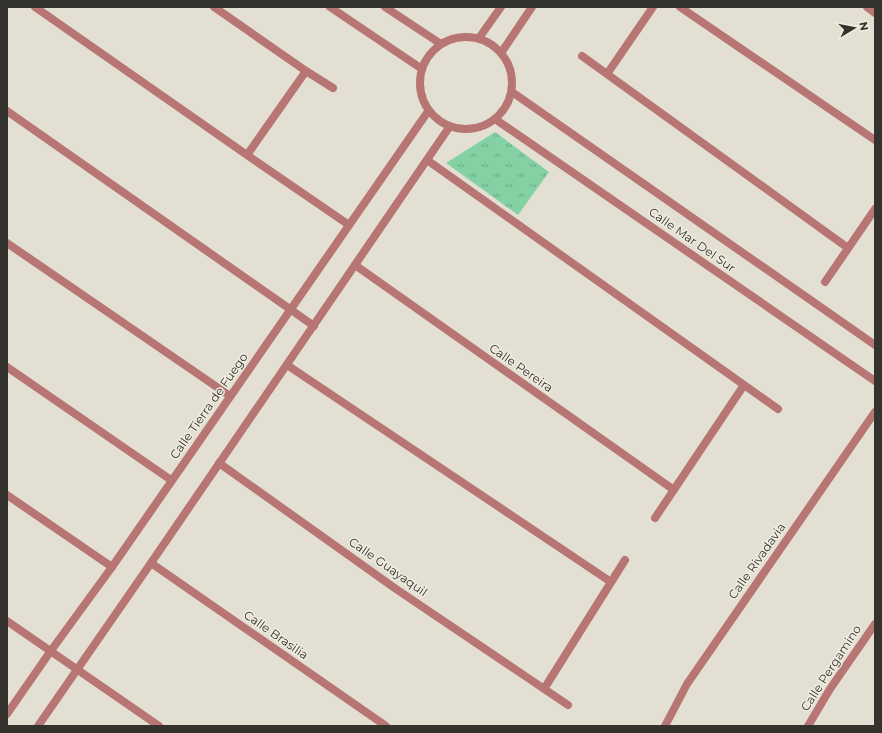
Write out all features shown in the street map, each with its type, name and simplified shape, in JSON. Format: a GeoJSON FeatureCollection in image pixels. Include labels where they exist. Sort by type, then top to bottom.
{"type":"FeatureCollection","features":[{"type":"Feature","properties":{"kind":"street"},"geometry":{"type":"LineString","coordinates":[[35,7],[349,225]]}},
{"type":"Feature","properties":{"kind":"street"},"geometry":{"type":"LineString","coordinates":[[214,7],[333,88]]}},
{"type":"Feature","properties":{"kind":"street"},"geometry":{"type":"LineString","coordinates":[[330,7],[422,69]]}},
{"type":"Feature","properties":{"kind":"street"},"geometry":{"type":"LineString","coordinates":[[385,7],[441,44]]}},
{"type":"Feature","properties":{"kind":"street"},"geometry":{"type":"LineString","coordinates":[[479,38],[501,7]]}},
{"type":"Feature","properties":{"kind":"street"},"geometry":{"type":"LineString","coordinates":[[501,53],[532,7]]}},
{"type":"Feature","properties":{"kind":"street"},"geometry":{"type":"LineString","coordinates":[[607,74],[653,7]]}},
{"type":"Feature","properties":{"kind":"street"},"geometry":{"type":"LineString","coordinates":[[680,7],[875,140]]}},
{"type":"Feature","properties":{"kind":"street"},"geometry":{"type":"LineString","coordinates":[[867,7],[875,13]]}},
{"type":"Feature","properties":{"kind":"street"},"geometry":{"type":"LineString","coordinates":[[459,37],[479,38],[501,53],[511,71],[512,92],[506,107],[495,119],[481,127],[466,129],[450,126],[438,120],[429,110],[421,91],[422,69],[429,55],[441,44],[459,37]]}},
{"type":"Feature","properties":{"kind":"street"},"geometry":{"type":"LineString","coordinates":[[582,56],[848,248]]}},
{"type":"Feature","properties":{"kind":"street"},"geometry":{"type":"LineString","coordinates":[[247,155],[306,71]]}},
{"type":"Feature","properties":{"kind":"street","name":"Calle Mar Del Sur"},"geometry":{"type":"LineString","coordinates":[[512,92],[875,345]]}},
{"type":"Feature","properties":{"kind":"street","name":"Calle Tierra de Fuego"},"geometry":{"type":"LineString","coordinates":[[7,714],[112,567],[429,110]]}},
{"type":"Feature","properties":{"kind":"street"},"geometry":{"type":"LineString","coordinates":[[7,111],[314,326]]}},
{"type":"Feature","properties":{"kind":"street","name":"Calle Mar Del Sur"},"geometry":{"type":"LineString","coordinates":[[495,119],[875,381]]}},
{"type":"Feature","properties":{"kind":"street"},"geometry":{"type":"LineString","coordinates":[[38,726],[450,126]]}},
{"type":"Feature","properties":{"kind":"street"},"geometry":{"type":"LineString","coordinates":[[427,160],[778,408]]}},
{"type":"Feature","properties":{"kind":"street"},"geometry":{"type":"LineString","coordinates":[[825,282],[875,209]]}},
{"type":"Feature","properties":{"kind":"street"},"geometry":{"type":"LineString","coordinates":[[7,243],[230,396]]}},
{"type":"Feature","properties":{"kind":"street","name":"Calle Pereira"},"geometry":{"type":"LineString","coordinates":[[355,265],[674,490]]}},
{"type":"Feature","properties":{"kind":"street"},"geometry":{"type":"LineString","coordinates":[[287,365],[611,582]]}},
{"type":"Feature","properties":{"kind":"street"},"geometry":{"type":"LineString","coordinates":[[7,367],[171,480]]}},
{"type":"Feature","properties":{"kind":"street"},"geometry":{"type":"LineString","coordinates":[[655,518],[744,385]]}},
{"type":"Feature","properties":{"kind":"street","name":"Calle Rivadavia"},"geometry":{"type":"LineString","coordinates":[[665,726],[687,684],[875,412]]}},
{"type":"Feature","properties":{"kind":"street","name":"Calle Guayaquil"},"geometry":{"type":"LineString","coordinates":[[219,463],[396,588],[568,705]]}},
{"type":"Feature","properties":{"kind":"street"},"geometry":{"type":"LineString","coordinates":[[7,495],[112,567]]}},
{"type":"Feature","properties":{"kind":"street"},"geometry":{"type":"LineString","coordinates":[[544,689],[625,560]]}},
{"type":"Feature","properties":{"kind":"street","name":"Calle Brasilia"},"geometry":{"type":"LineString","coordinates":[[151,563],[386,726]]}},
{"type":"Feature","properties":{"kind":"street"},"geometry":{"type":"LineString","coordinates":[[7,622],[159,726]]}},
{"type":"Feature","properties":{"kind":"street","name":"Calle Pergamino"},"geometry":{"type":"LineString","coordinates":[[808,726],[830,690],[875,624]]}},
{"type":"Feature","properties":{"kind":"green space"},"geometry":{"type":"Polygon","coordinates":[[[495,132],[549,172],[518,215],[446,163],[495,132]]]}}]}
